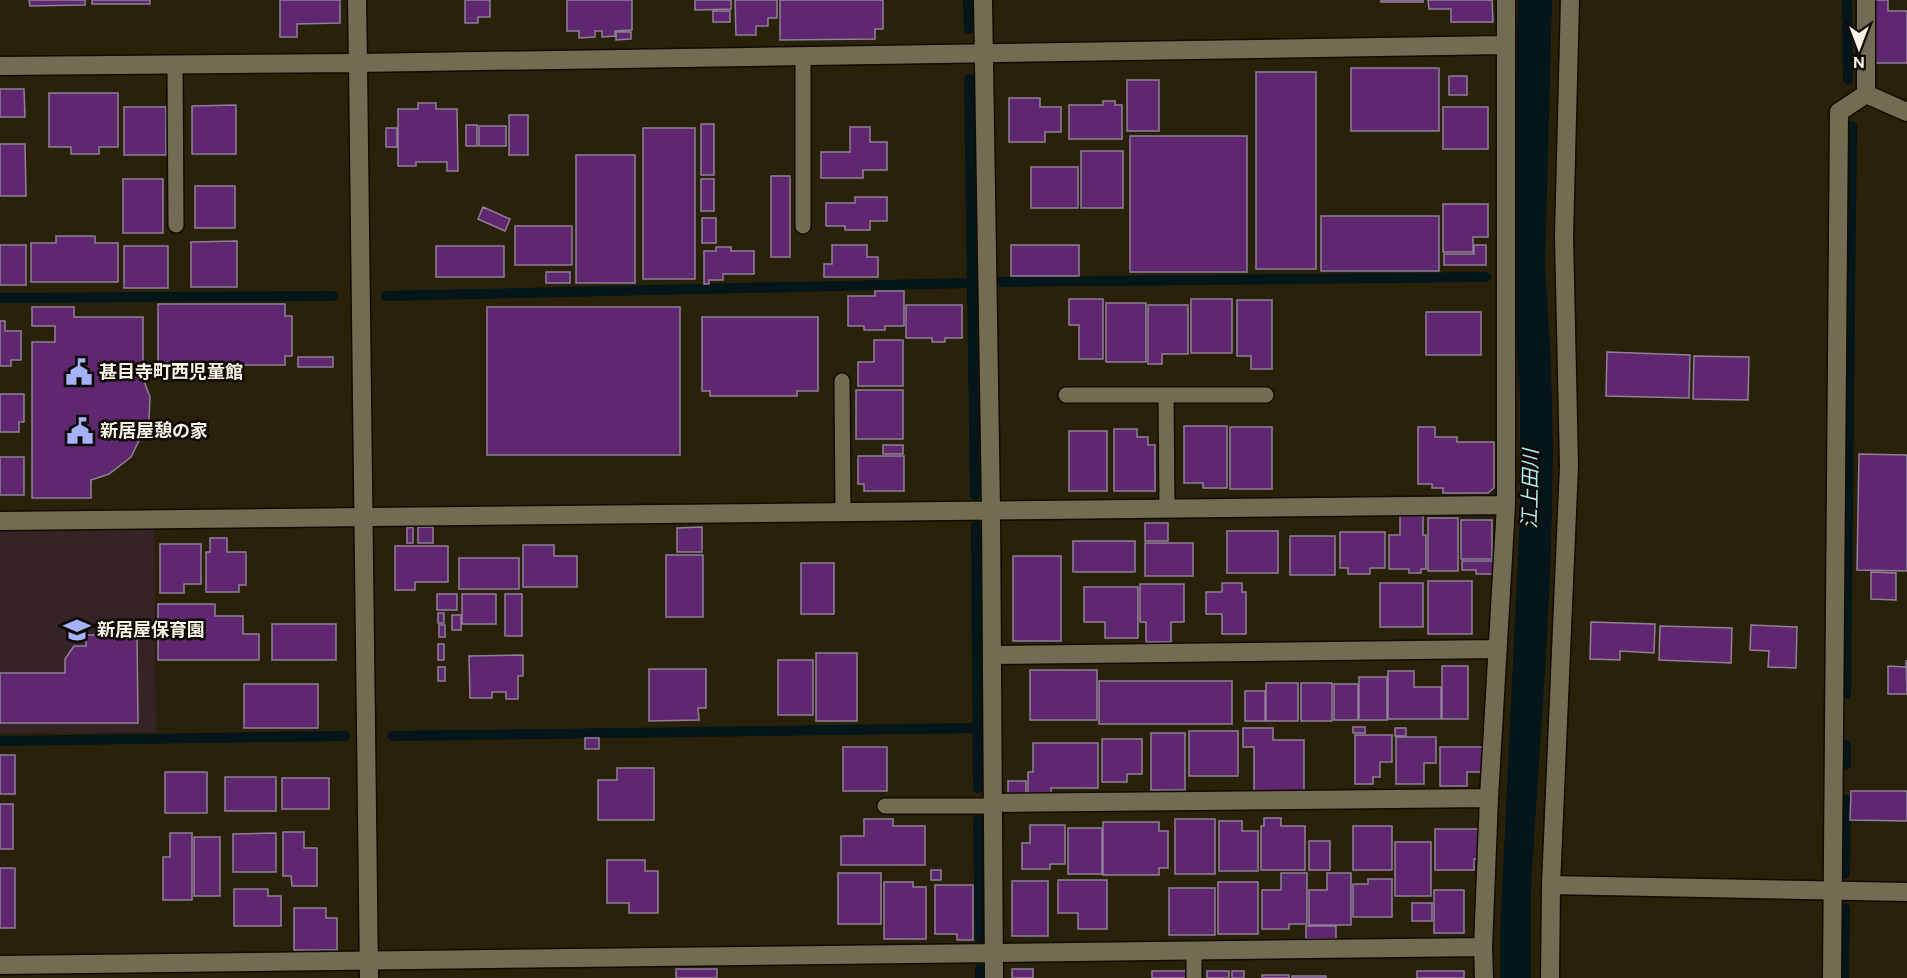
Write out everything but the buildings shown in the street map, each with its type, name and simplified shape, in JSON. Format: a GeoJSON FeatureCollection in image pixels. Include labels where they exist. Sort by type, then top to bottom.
{"type":"FeatureCollection","features":[{"type":"Feature","properties":{"kind":"street"},"geometry":{"type":"LineString","coordinates":[[357,0],[369,969]]}},
{"type":"Feature","properties":{"kind":"street"},"geometry":{"type":"LineString","coordinates":[[983,0],[991,510],[993,978]]}},
{"type":"Feature","properties":{"kind":"street"},"geometry":{"type":"LineString","coordinates":[[1484,978],[1483,947],[1489,798],[1506,505],[1504,45],[1506,0]]}},
{"type":"Feature","properties":{"kind":"street"},"geometry":{"type":"LineString","coordinates":[[1550,978],[1551,885],[1569,466],[1564,236],[1570,0]]}},
{"type":"Feature","properties":{"kind":"street"},"geometry":{"type":"LineString","coordinates":[[1866,0],[1866,94]]}},
{"type":"Feature","properties":{"kind":"street"},"geometry":{"type":"LineString","coordinates":[[0,66],[803,57],[1504,45]]}},
{"type":"Feature","properties":{"kind":"street"},"geometry":{"type":"LineString","coordinates":[[1866,94],[1907,112]]}},
{"type":"Feature","properties":{"kind":"street"},"geometry":{"type":"LineString","coordinates":[[1832,978],[1839,112],[1866,94]]}},
{"type":"Feature","properties":{"kind":"street"},"geometry":{"type":"LineString","coordinates":[[0,521],[1506,505]]}},
{"type":"Feature","properties":{"kind":"street"},"geometry":{"type":"LineString","coordinates":[[992,655],[1498,649]]}},
{"type":"Feature","properties":{"kind":"street"},"geometry":{"type":"LineString","coordinates":[[993,804],[1489,798]]}},
{"type":"Feature","properties":{"kind":"street"},"geometry":{"type":"LineString","coordinates":[[1551,885],[1907,892]]}},
{"type":"Feature","properties":{"kind":"street"},"geometry":{"type":"LineString","coordinates":[[0,965],[369,969],[993,953],[1483,947]]}},
{"type":"Feature","properties":{"kind":"lane"},"geometry":{"type":"LineString","coordinates":[[803,57],[803,226]]}},
{"type":"Feature","properties":{"kind":"lane"},"geometry":{"type":"LineString","coordinates":[[175,64],[176,225]]}},
{"type":"Feature","properties":{"kind":"lane"},"geometry":{"type":"LineString","coordinates":[[842,381],[843,512]]}},
{"type":"Feature","properties":{"kind":"lane"},"geometry":{"type":"LineString","coordinates":[[1066,395],[1266,395]]}},
{"type":"Feature","properties":{"kind":"lane"},"geometry":{"type":"LineString","coordinates":[[1166,395],[1167,509]]}},
{"type":"Feature","properties":{"kind":"lane"},"geometry":{"type":"LineString","coordinates":[[885,806],[993,804]]}},
{"type":"Feature","properties":{"kind":"lane"},"geometry":{"type":"LineString","coordinates":[[1194,951],[1194,978]]}},
{"type":"Feature","properties":{"kind":"shaded area","name":"新居屋保育園"},"geometry":{"type":"Polygon","coordinates":[[[154,527],[156,732],[0,733],[0,529],[154,527]]]}},
{"type":"Feature","properties":{"kind":"water","name":"江上田川"},"geometry":{"type":"Polygon","coordinates":[[[1518,0],[1552,0],[1545,267],[1551,361],[1553,452],[1546,655],[1531,886],[1531,978],[1500,978],[1500,934],[1520,513],[1520,398],[1512,267],[1518,0]]]}},
{"type":"Feature","properties":{"kind":"waterway"},"geometry":{"type":"LineString","coordinates":[[968,0],[969,29]]}},
{"type":"Feature","properties":{"kind":"waterway"},"geometry":{"type":"LineString","coordinates":[[1847,0],[1848,80]]}},
{"type":"Feature","properties":{"kind":"waterway"},"geometry":{"type":"LineString","coordinates":[[969,79],[975,495]]}},
{"type":"Feature","properties":{"kind":"waterway"},"geometry":{"type":"LineString","coordinates":[[1846,694],[1852,126]]}},
{"type":"Feature","properties":{"kind":"waterway"},"geometry":{"type":"LineString","coordinates":[[1000,282],[1486,277]]}},
{"type":"Feature","properties":{"kind":"waterway"},"geometry":{"type":"LineString","coordinates":[[386,296],[972,283]]}},
{"type":"Feature","properties":{"kind":"waterway"},"geometry":{"type":"LineString","coordinates":[[0,298],[333,296]]}},
{"type":"Feature","properties":{"kind":"waterway"},"geometry":{"type":"LineString","coordinates":[[976,526],[978,788]]}},
{"type":"Feature","properties":{"kind":"waterway"},"geometry":{"type":"LineString","coordinates":[[392,736],[977,728]]}},
{"type":"Feature","properties":{"kind":"waterway"},"geometry":{"type":"LineString","coordinates":[[0,741],[345,736]]}},
{"type":"Feature","properties":{"kind":"waterway"},"geometry":{"type":"LineString","coordinates":[[1846,745],[1846,765]]}},
{"type":"Feature","properties":{"kind":"waterway"},"geometry":{"type":"LineString","coordinates":[[1845,874],[1846,800]]}},
{"type":"Feature","properties":{"kind":"waterway"},"geometry":{"type":"LineString","coordinates":[[978,820],[980,938]]}},
{"type":"Feature","properties":{"kind":"waterway"},"geometry":{"type":"LineString","coordinates":[[1844,978],[1845,908]]}},
{"type":"Feature","properties":{"kind":"waterway"},"geometry":{"type":"LineString","coordinates":[[980,969],[980,978]]}},
{"type":"Feature","properties":{"kind":"place","name":"甚目寺町西児童館"},"geometry":{"type":"Point","coordinates":[79,372]}},
{"type":"Feature","properties":{"kind":"place","name":"新居屋憩の家"},"geometry":{"type":"Point","coordinates":[80,431]}},
{"type":"Feature","properties":{"kind":"place","name":"新居屋保育園"},"geometry":{"type":"Point","coordinates":[77,630]}}]}
